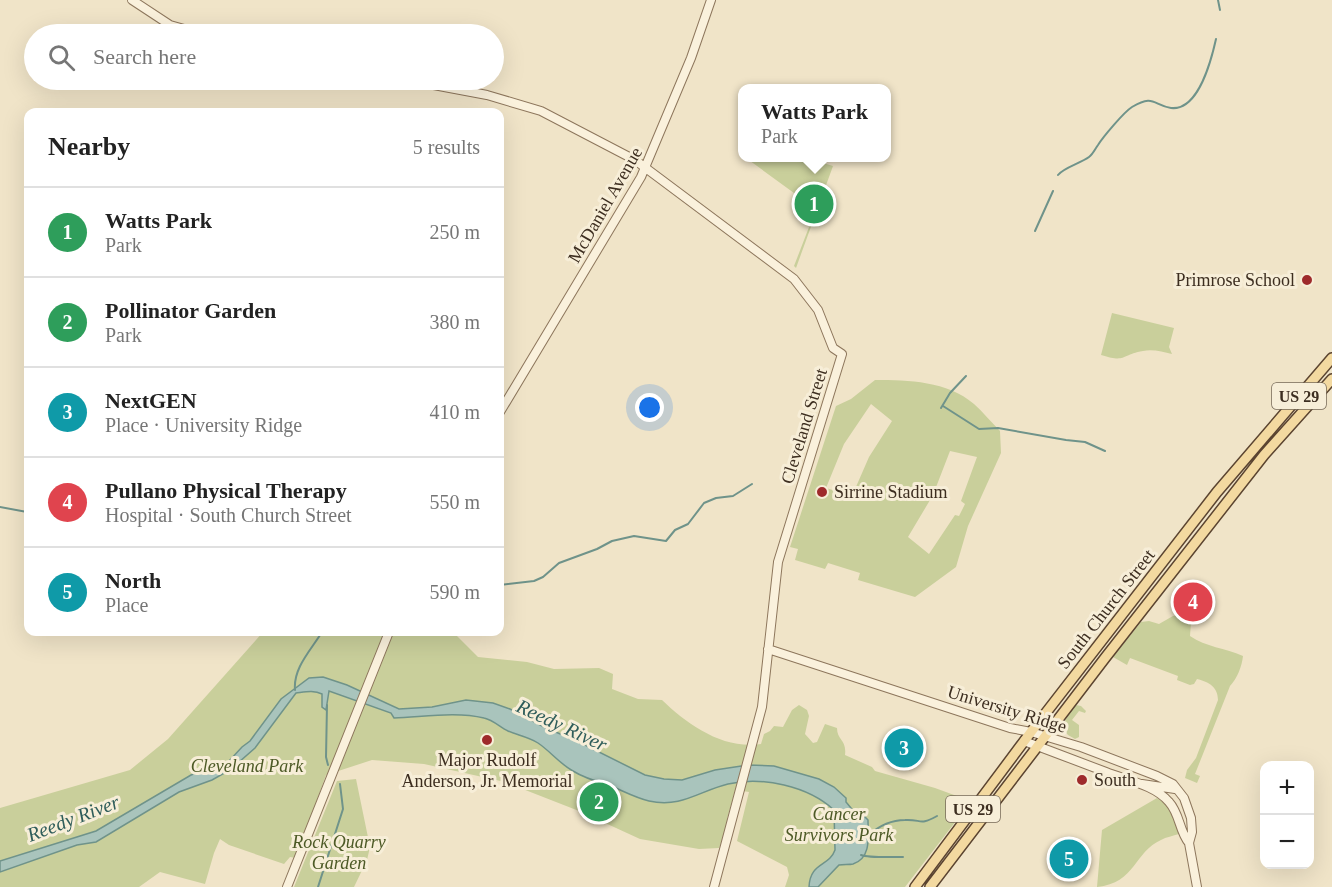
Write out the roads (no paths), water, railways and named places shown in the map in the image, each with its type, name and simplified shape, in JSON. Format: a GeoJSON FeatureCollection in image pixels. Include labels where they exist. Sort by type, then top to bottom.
{"type":"FeatureCollection","features":[{"type":"Feature","properties":{"kind":"main road","name":"South Church Street"},"geometry":{"type":"LineString","coordinates":[[915,887],[1024,741],[1217,492],[1332,358]]}},
{"type":"Feature","properties":{"kind":"main road","name":"South Church Street"},"geometry":{"type":"LineString","coordinates":[[930,887],[1101,662],[1264,455],[1332,379]]}},
{"type":"Feature","properties":{"kind":"street"},"geometry":{"type":"LineString","coordinates":[[132,0],[168,24]]}},
{"type":"Feature","properties":{"kind":"street","name":"McDaniel Avenue"},"geometry":{"type":"LineString","coordinates":[[504,405],[646,167],[691,58],[711,0]]}},
{"type":"Feature","properties":{"kind":"street","name":"Cleveland Street"},"geometry":{"type":"LineString","coordinates":[[460,90],[487,95],[541,111],[646,167],[794,279],[818,310],[833,348],[842,354],[778,562],[762,707],[714,887]]}},
{"type":"Feature","properties":{"kind":"street"},"geometry":{"type":"LineString","coordinates":[[287,887],[387,636]]}},
{"type":"Feature","properties":{"kind":"street","name":"University Ridge"},"geometry":{"type":"LineString","coordinates":[[768,649],[1010,728],[1046,736],[1173,783],[1184,798],[1191,818],[1192,832],[1189,843],[1197,887]]}},
{"type":"Feature","properties":{"kind":"street","name":"University Ridge"},"geometry":{"type":"LineString","coordinates":[[1024,741],[1141,784],[1169,801],[1179,820],[1182,834],[1189,843]]}},
{"type":"Feature","properties":{"kind":"street"},"geometry":{"type":"LineString","coordinates":[[1141,784],[1178,790]]}},
{"type":"Feature","properties":{"kind":"water"},"geometry":{"type":"Polygon","coordinates":[[[323,677],[347,685],[399,709],[432,707],[466,700],[493,703],[510,709],[645,775],[664,779],[682,780],[715,770],[748,765],[774,766],[819,779],[834,787],[846,798],[846,802],[856,814],[868,820],[868,845],[859,861],[839,865],[818,887],[809,887],[813,873],[829,859],[835,850],[834,810],[798,789],[770,782],[741,782],[718,787],[681,801],[661,803],[649,801],[577,773],[538,743],[508,731],[487,719],[451,715],[394,718],[391,713],[329,691],[326,710],[322,707],[322,694],[296,693],[255,748],[230,770],[212,780],[179,792],[96,842],[77,845],[0,872],[0,861],[96,831],[191,775],[229,761],[250,741],[281,699],[309,678],[323,677]]]}},
{"type":"Feature","properties":{"kind":"waterway"},"geometry":{"type":"LineString","coordinates":[[1218,0],[1220,10]]}},
{"type":"Feature","properties":{"kind":"waterway"},"geometry":{"type":"LineString","coordinates":[[1058,175],[1090,156],[1124,114],[1139,103],[1153,101],[1171,108],[1181,107],[1189,101],[1207,70],[1216,39]]}},
{"type":"Feature","properties":{"kind":"waterway"},"geometry":{"type":"LineString","coordinates":[[1035,231],[1053,191]]}},
{"type":"Feature","properties":{"kind":"waterway"},"geometry":{"type":"LineString","coordinates":[[941,408],[950,393],[966,376]]}},
{"type":"Feature","properties":{"kind":"waterway"},"geometry":{"type":"LineString","coordinates":[[943,406],[979,429],[998,428],[1085,442],[1105,451]]}},
{"type":"Feature","properties":{"kind":"waterway"},"geometry":{"type":"LineString","coordinates":[[504,585],[534,581],[543,577],[559,563],[612,541],[634,536],[666,541],[675,530],[688,524],[704,503],[716,498],[733,496],[752,484]]}},
{"type":"Feature","properties":{"kind":"waterway"},"geometry":{"type":"LineString","coordinates":[[0,507],[24,511]]}},
{"type":"Feature","properties":{"kind":"waterway"},"geometry":{"type":"LineString","coordinates":[[295,690],[300,667],[319,636]]}},
{"type":"Feature","properties":{"kind":"waterway"},"geometry":{"type":"LineString","coordinates":[[327,705],[326,757],[328,765]]}},
{"type":"Feature","properties":{"kind":"waterway"},"geometry":{"type":"LineString","coordinates":[[318,887],[343,809],[340,784]]}},
{"type":"Feature","properties":{"kind":"waterway"},"geometry":{"type":"LineString","coordinates":[[865,835],[869,835],[890,822],[923,821],[937,816]]}},
{"type":"Feature","properties":{"kind":"waterway"},"geometry":{"type":"LineString","coordinates":[[861,855],[903,857]]}},
{"type":"Feature","properties":{"kind":"place","name":"Watts Park"},"geometry":{"type":"Point","coordinates":[814,204]}},
{"type":"Feature","properties":{"kind":"place","name":"Primrose School"},"geometry":{"type":"Point","coordinates":[1307,280]}},
{"type":"Feature","properties":{"kind":"place","name":"Sirrine Stadium"},"geometry":{"type":"Point","coordinates":[822,492]}},
{"type":"Feature","properties":{"kind":"place","name":"Pullano Physical Therapy"},"geometry":{"type":"Point","coordinates":[1193,602]}},
{"type":"Feature","properties":{"kind":"place","name":"Major Rudolf Anderson, Jr. Memorial"},"geometry":{"type":"Point","coordinates":[487,740]}},
{"type":"Feature","properties":{"kind":"place","name":"NextGEN"},"geometry":{"type":"Point","coordinates":[904,748]}},
{"type":"Feature","properties":{"kind":"place","name":"South"},"geometry":{"type":"Point","coordinates":[1082,780]}},
{"type":"Feature","properties":{"kind":"place","name":"Pollinator Garden"},"geometry":{"type":"Point","coordinates":[599,802]}},
{"type":"Feature","properties":{"kind":"place","name":"North"},"geometry":{"type":"Point","coordinates":[1069,859]}},
{"type":"Feature","properties":{"kind":"water label","name":"Reedy River"},"geometry":{"type":"Point","coordinates":[562,725]}},
{"type":"Feature","properties":{"kind":"water label","name":"Reedy River"},"geometry":{"type":"Point","coordinates":[73,818]}},
{"type":"Feature","properties":{"kind":"park label","name":"Cleveland Park"},"geometry":{"type":"Point","coordinates":[247,766]}},
{"type":"Feature","properties":{"kind":"park label","name":"Cancer Survivors Park"},"geometry":{"type":"Point","coordinates":[839,824]}},
{"type":"Feature","properties":{"kind":"park label","name":"Rock Quarry Garden"},"geometry":{"type":"Point","coordinates":[339,852]}}]}
